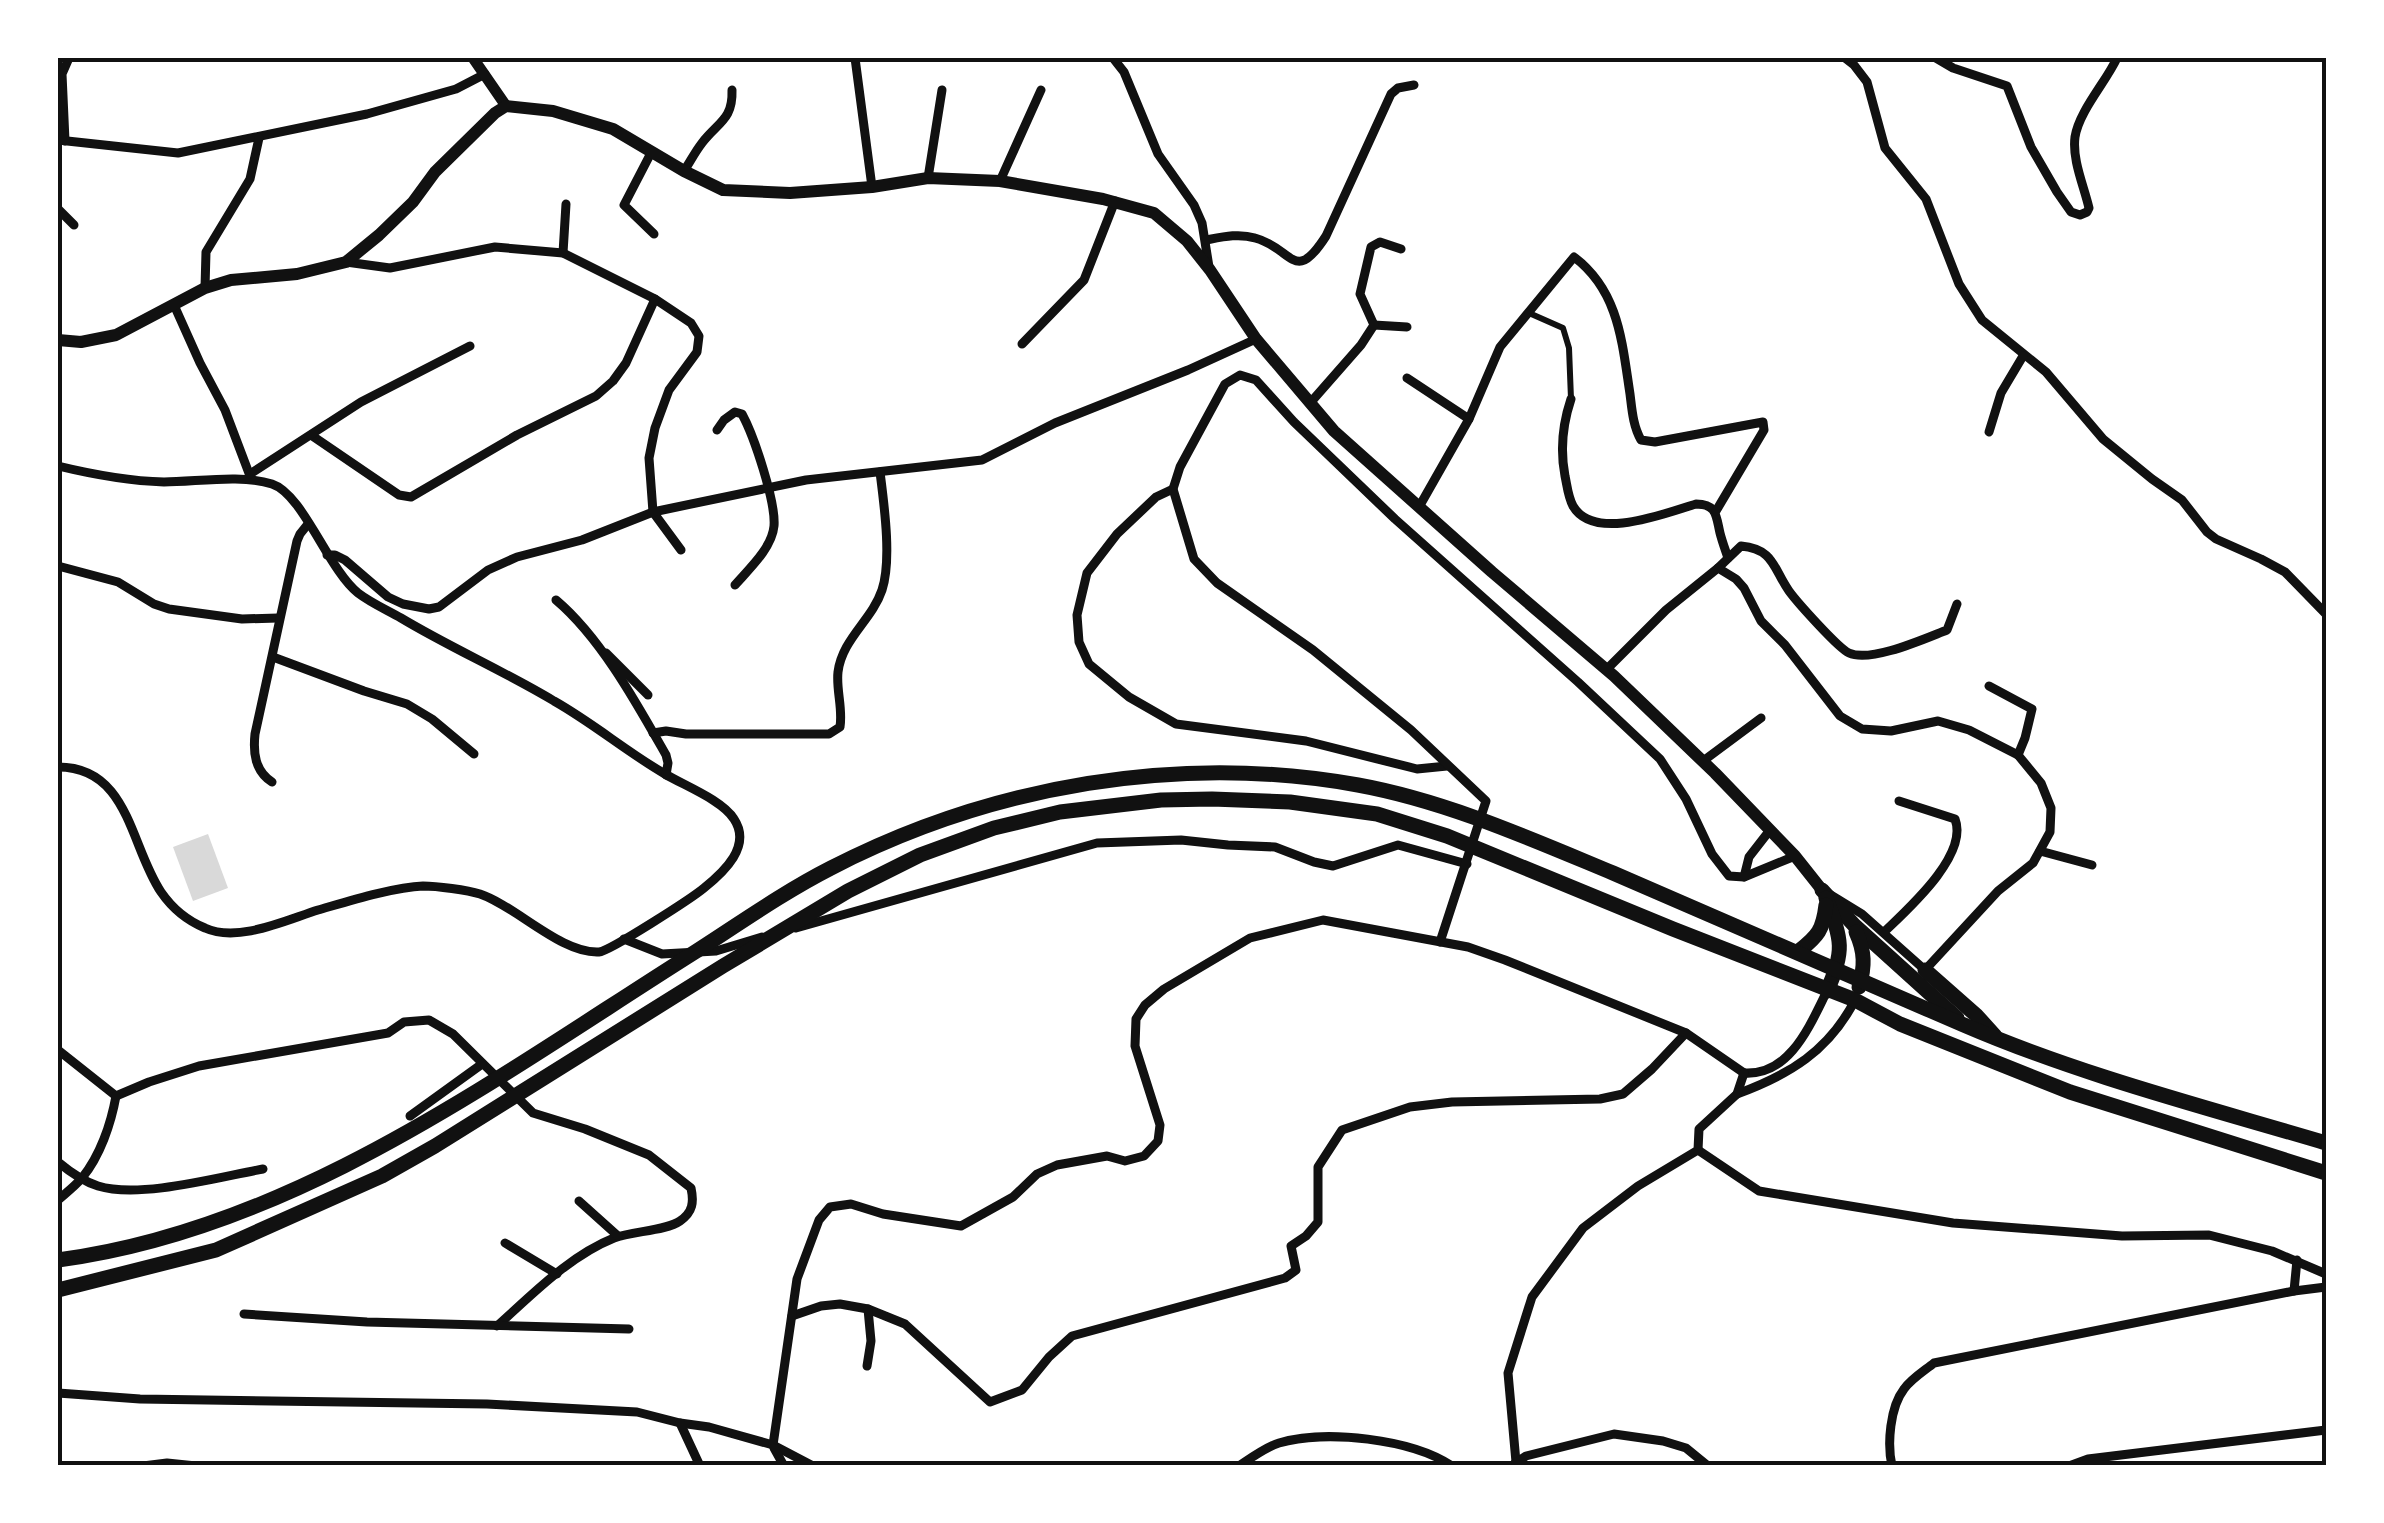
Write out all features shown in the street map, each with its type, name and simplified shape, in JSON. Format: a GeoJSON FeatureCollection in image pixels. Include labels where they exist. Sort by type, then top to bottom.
{"type":"FeatureCollection","features":[{"type":"Feature","properties":{"kind":"highway"},"geometry":{"type":"LineString","coordinates":[[58,1260],[94,1255],[195,1229],[294,1191],[422,1124],[830,868],[921,828],[1050,790],[1200,772],[1265,774],[1362,786],[1428,802],[1528,838],[1687,904],[1998,1039],[2070,1066],[2326,1143]]}},
{"type":"Feature","properties":{"kind":"highway"},"geometry":{"type":"LineString","coordinates":[[58,1290],[216,1250],[382,1176],[848,891],[920,855],[994,828],[1060,812],[1161,800],[1290,802],[1378,814],[1448,836],[1855,1000],[1900,1024],[2070,1092],[2326,1173]]}},
{"type":"Feature","properties":{"kind":"highway"},"geometry":{"type":"LineString","coordinates":[[1824,896],[1968,1027]]}},
{"type":"Feature","properties":{"kind":"highway"},"geometry":{"type":"LineString","coordinates":[[1799,952],[1824,924],[1824,896]]}},
{"type":"Feature","properties":{"kind":"highway"},"geometry":{"type":"LineString","coordinates":[[1824,896],[1841,949],[1827,991]]}},
{"type":"Feature","properties":{"kind":"highway"},"geometry":{"type":"LineString","coordinates":[[1854,925],[1864,950],[1855,1000]]}},
{"type":"Feature","properties":{"kind":"highway"},"geometry":{"type":"LineString","coordinates":[[1924,970],[1998,1039]]}},
{"type":"Feature","properties":{"kind":"main road"},"geometry":{"type":"LineString","coordinates":[[58,340],[82,342],[116,335],[205,288],[231,280],[297,274],[346,262],[379,235],[435,172],[506,106],[554,111],[613,129],[723,190],[790,193],[928,178],[1000,181],[1115,201],[1154,213],[1187,241],[1256,340],[1334,431],[1606,670],[1703,761],[1795,856],[1824,896]]}},
{"type":"Feature","properties":{"kind":"street"},"geometry":{"type":"LineString","coordinates":[[69,58],[62,74],[62,141],[178,153],[367,114],[456,89],[485,74]]}},
{"type":"Feature","properties":{"kind":"street"},"geometry":{"type":"LineString","coordinates":[[473,58],[506,106]]}},
{"type":"Feature","properties":{"kind":"street"},"geometry":{"type":"LineString","coordinates":[[855,58],[872,187]]}},
{"type":"Feature","properties":{"kind":"street"},"geometry":{"type":"LineString","coordinates":[[1113,58],[1124,72],[1158,154],[1194,205],[1206,240],[1210,270]]}},
{"type":"Feature","properties":{"kind":"street"},"geometry":{"type":"LineString","coordinates":[[1845,58],[1867,82],[1885,148],[1926,199],[1953,272],[1982,320],[2046,372],[2103,439],[2174,493],[2216,539],[2285,572],[2326,614]]}},
{"type":"Feature","properties":{"kind":"street"},"geometry":{"type":"LineString","coordinates":[[1936,58],[1953,68],[2007,86],[2044,171],[2072,212],[2080,215],[2089,208],[2075,136],[2116,58]]}},
{"type":"Feature","properties":{"kind":"street"},"geometry":{"type":"LineString","coordinates":[[1206,240],[1236,235],[1254,238],[1296,262],[1304,262],[1326,236],[1384,105],[1398,88],[1414,84]]}},
{"type":"Feature","properties":{"kind":"street"},"geometry":{"type":"LineString","coordinates":[[684,171],[702,142],[726,119],[732,105],[732,90]]}},
{"type":"Feature","properties":{"kind":"street"},"geometry":{"type":"LineString","coordinates":[[928,178],[942,90]]}},
{"type":"Feature","properties":{"kind":"street"},"geometry":{"type":"LineString","coordinates":[[1000,181],[1041,90]]}},
{"type":"Feature","properties":{"kind":"street"},"geometry":{"type":"LineString","coordinates":[[205,288],[206,252],[250,178],[259,138]]}},
{"type":"Feature","properties":{"kind":"street"},"geometry":{"type":"LineString","coordinates":[[652,151],[624,205],[654,234]]}},
{"type":"Feature","properties":{"kind":"street"},"geometry":{"type":"LineString","coordinates":[[1022,344],[1084,280],[1115,201]]}},
{"type":"Feature","properties":{"kind":"street"},"geometry":{"type":"LineString","coordinates":[[563,254],[566,204]]}},
{"type":"Feature","properties":{"kind":"street"},"geometry":{"type":"LineString","coordinates":[[58,209],[74,225]]}},
{"type":"Feature","properties":{"kind":"street"},"geometry":{"type":"LineString","coordinates":[[1374,326],[1360,294],[1372,247],[1380,242],[1401,248]]}},
{"type":"Feature","properties":{"kind":"street"},"geometry":{"type":"LineString","coordinates":[[346,262],[390,268],[496,247],[563,254],[655,299],[691,323],[700,344],[669,390],[649,458],[653,512],[681,550]]}},
{"type":"Feature","properties":{"kind":"street"},"geometry":{"type":"LineString","coordinates":[[1419,508],[1469,418],[1500,347],[1574,257],[1591,270],[1602,286],[1620,330],[1634,421],[1641,440],[1655,442],[1763,422],[1764,430],[1716,511]]}},
{"type":"Feature","properties":{"kind":"street"},"geometry":{"type":"LineString","coordinates":[[311,435],[399,495],[411,497],[517,435],[596,396],[626,363],[655,299]]}},
{"type":"Feature","properties":{"kind":"street"},"geometry":{"type":"LineString","coordinates":[[174,305],[225,410],[250,477]]}},
{"type":"Feature","properties":{"kind":"street"},"geometry":{"type":"LineString","coordinates":[[1528,313],[1563,328],[1568,348],[1571,399],[1564,418],[1562,464],[1573,506],[1582,517],[1623,525],[1708,504],[1716,511],[1728,558]]}},
{"type":"Feature","properties":{"kind":"street"},"geometry":{"type":"LineString","coordinates":[[1374,326],[1407,327]]}},
{"type":"Feature","properties":{"kind":"street"},"geometry":{"type":"LineString","coordinates":[[1310,402],[1374,326]]}},
{"type":"Feature","properties":{"kind":"street"},"geometry":{"type":"LineString","coordinates":[[327,555],[345,560],[388,597],[429,609],[448,602],[488,570],[517,556],[582,540],[653,512],[806,480],[982,460],[1054,423],[1256,340]]}},
{"type":"Feature","properties":{"kind":"street"},"geometry":{"type":"LineString","coordinates":[[250,477],[360,402],[470,346]]}},
{"type":"Feature","properties":{"kind":"street"},"geometry":{"type":"LineString","coordinates":[[1989,432],[2002,393],[2024,356]]}},
{"type":"Feature","properties":{"kind":"street"},"geometry":{"type":"LineString","coordinates":[[1440,942],[1486,801],[1411,730],[1313,650],[1216,583],[1194,559],[1173,489],[1180,466],[1225,384],[1240,375],[1256,380],[1395,519],[1660,759],[1686,799],[1712,854],[1729,876],[1744,877],[1795,856]]}},
{"type":"Feature","properties":{"kind":"street"},"geometry":{"type":"LineString","coordinates":[[1407,378],[1469,418]]}},
{"type":"Feature","properties":{"kind":"street"},"geometry":{"type":"LineString","coordinates":[[717,430],[736,412],[742,414],[756,444],[771,497],[774,529],[759,557],[735,584]]}},
{"type":"Feature","properties":{"kind":"street"},"geometry":{"type":"LineString","coordinates":[[58,466],[158,482],[250,477],[273,484],[288,493],[327,555],[357,592],[445,644],[555,701],[666,775],[702,794],[733,816],[740,842],[722,874],[602,952],[582,950],[550,935],[480,894],[423,886],[234,933],[208,930],[181,914],[161,892],[125,811],[109,786],[86,772],[58,767]]}},
{"type":"Feature","properties":{"kind":"street"},"geometry":{"type":"LineString","coordinates":[[654,733],[830,734],[840,727],[838,672],[852,636],[883,588],[886,534],[880,472]]}},
{"type":"Feature","properties":{"kind":"street"},"geometry":{"type":"LineString","coordinates":[[1173,489],[1156,497],[1117,534],[1086,573],[1077,615],[1079,642],[1089,664],[1129,697],[1176,724],[1306,741],[1417,769],[1447,766]]}},
{"type":"Feature","properties":{"kind":"street"},"geometry":{"type":"LineString","coordinates":[[272,782],[259,770],[254,743],[278,618],[297,541],[308,524]]}},
{"type":"Feature","properties":{"kind":"street"},"geometry":{"type":"LineString","coordinates":[[1606,670],[1666,610],[1741,546],[1754,547],[1768,556],[1813,619],[1850,653],[1872,655],[1948,630],[1957,604]]}},
{"type":"Feature","properties":{"kind":"street"},"geometry":{"type":"LineString","coordinates":[[58,566],[118,582],[169,609],[242,619],[278,618]]}},
{"type":"Feature","properties":{"kind":"street"},"geometry":{"type":"LineString","coordinates":[[1718,568],[1736,578],[1761,621],[1840,716],[1862,729],[1892,731],[1938,721],[1969,730],[2018,755],[2041,783],[2051,808],[2050,832],[2033,863],[1998,891],[1924,970],[1848,903],[1824,896]]}},
{"type":"Feature","properties":{"kind":"street"},"geometry":{"type":"LineString","coordinates":[[556,600],[578,619],[654,733],[666,755],[666,775]]}},
{"type":"Feature","properties":{"kind":"street"},"geometry":{"type":"LineString","coordinates":[[596,644],[648,695]]}},
{"type":"Feature","properties":{"kind":"street"},"geometry":{"type":"LineString","coordinates":[[272,656],[407,704],[474,754]]}},
{"type":"Feature","properties":{"kind":"street"},"geometry":{"type":"LineString","coordinates":[[1989,686],[2032,709],[2018,755]]}},
{"type":"Feature","properties":{"kind":"street"},"geometry":{"type":"LineString","coordinates":[[1703,761],[1762,718]]}},
{"type":"Feature","properties":{"kind":"street"},"geometry":{"type":"LineString","coordinates":[[1884,932],[1928,889],[1957,842],[1959,830],[1955,819],[1898,801]]}},
{"type":"Feature","properties":{"kind":"street"},"geometry":{"type":"LineString","coordinates":[[1744,877],[1749,857],[1770,830]]}},
{"type":"Feature","properties":{"kind":"street"},"geometry":{"type":"LineString","coordinates":[[624,939],[662,954],[716,950],[1097,844],[1181,840],[1275,847],[1334,866],[1398,845],[1467,864]]}},
{"type":"Feature","properties":{"kind":"street"},"geometry":{"type":"LineString","coordinates":[[2040,851],[2092,865]]}},
{"type":"Feature","properties":{"kind":"street"},"geometry":{"type":"LineString","coordinates":[[784,1466],[773,1445],[797,1279],[819,1220],[830,1207],[851,1204],[883,1214],[961,1226],[1013,1197],[1037,1174],[1057,1165],[1107,1156],[1125,1161],[1144,1156],[1158,1141],[1160,1125],[1135,1046],[1136,1018],[1164,989],[1250,938],[1323,920],[1468,947],[1686,1033],[1744,1073],[1758,1074],[1791,1054],[1827,991]]}},
{"type":"Feature","properties":{"kind":"street"},"geometry":{"type":"LineString","coordinates":[[1698,1150],[1700,1129],[1738,1094],[1771,1082],[1810,1056],[1843,1024],[1855,1000]]}},
{"type":"Feature","properties":{"kind":"street"},"geometry":{"type":"LineString","coordinates":[[116,1096],[199,1066],[388,1032],[404,1022],[429,1020],[452,1034],[532,1113],[649,1155],[692,1188],[694,1203],[686,1218],[673,1226],[618,1236],[595,1246],[497,1326]]}},
{"type":"Feature","properties":{"kind":"street"},"geometry":{"type":"LineString","coordinates":[[792,1316],[840,1304],[868,1309],[904,1324],[990,1402],[1022,1390],[1072,1336],[1285,1278],[1296,1270],[1291,1246],[1318,1222],[1318,1166],[1342,1130],[1410,1108],[1452,1102],[1600,1099],[1623,1094],[1686,1033]]}},
{"type":"Feature","properties":{"kind":"street"},"geometry":{"type":"LineString","coordinates":[[58,1050],[116,1096]]}},
{"type":"Feature","properties":{"kind":"street"},"geometry":{"type":"LineString","coordinates":[[410,1116],[482,1064]]}},
{"type":"Feature","properties":{"kind":"street"},"geometry":{"type":"LineString","coordinates":[[1738,1094],[1744,1073]]}},
{"type":"Feature","properties":{"kind":"street"},"geometry":{"type":"LineString","coordinates":[[58,1200],[91,1164],[112,1120],[116,1096]]}},
{"type":"Feature","properties":{"kind":"street"},"geometry":{"type":"LineString","coordinates":[[1698,1150],[1759,1191],[1953,1223],[2122,1236],[2209,1235],[2272,1250],[2326,1274]]}},
{"type":"Feature","properties":{"kind":"street"},"geometry":{"type":"LineString","coordinates":[[1698,1150],[1638,1186],[1583,1228],[1532,1297],[1508,1374],[1514,1464],[1526,1456],[1614,1434],[1686,1448],[1708,1466]]}},
{"type":"Feature","properties":{"kind":"street"},"geometry":{"type":"LineString","coordinates":[[58,1162],[102,1188],[135,1190],[263,1169]]}},
{"type":"Feature","properties":{"kind":"street"},"geometry":{"type":"LineString","coordinates":[[578,1201],[618,1236]]}},
{"type":"Feature","properties":{"kind":"street"},"geometry":{"type":"LineString","coordinates":[[505,1243],[557,1274]]}},
{"type":"Feature","properties":{"kind":"street"},"geometry":{"type":"LineString","coordinates":[[2294,1291],[2297,1260]]}},
{"type":"Feature","properties":{"kind":"street"},"geometry":{"type":"LineString","coordinates":[[1892,1466],[1888,1447],[1897,1402],[1904,1387],[1934,1362],[2326,1288]]}},
{"type":"Feature","properties":{"kind":"street"},"geometry":{"type":"LineString","coordinates":[[867,1366],[871,1341],[868,1309]]}},
{"type":"Feature","properties":{"kind":"street"},"geometry":{"type":"LineString","coordinates":[[244,1314],[629,1330]]}},
{"type":"Feature","properties":{"kind":"street"},"geometry":{"type":"LineString","coordinates":[[58,1392],[140,1399],[487,1404],[637,1412],[773,1445],[814,1466]]}},
{"type":"Feature","properties":{"kind":"street"},"geometry":{"type":"LineString","coordinates":[[680,1423],[700,1466]]}},
{"type":"Feature","properties":{"kind":"street"},"geometry":{"type":"LineString","coordinates":[[2070,1466],[2088,1459],[2326,1430]]}},
{"type":"Feature","properties":{"kind":"street"},"geometry":{"type":"LineString","coordinates":[[1239,1466],[1278,1443],[1325,1437],[1374,1439],[1423,1450],[1452,1466]]}},
{"type":"Feature","properties":{"kind":"street"},"geometry":{"type":"LineString","coordinates":[[143,1466],[196,1466]]}},
{"type":"Feature","properties":{"kind":"shaded area"},"geometry":{"type":"Polygon","coordinates":[[[208,834],[228,888],[193,901],[173,847],[208,834]]]}}]}
